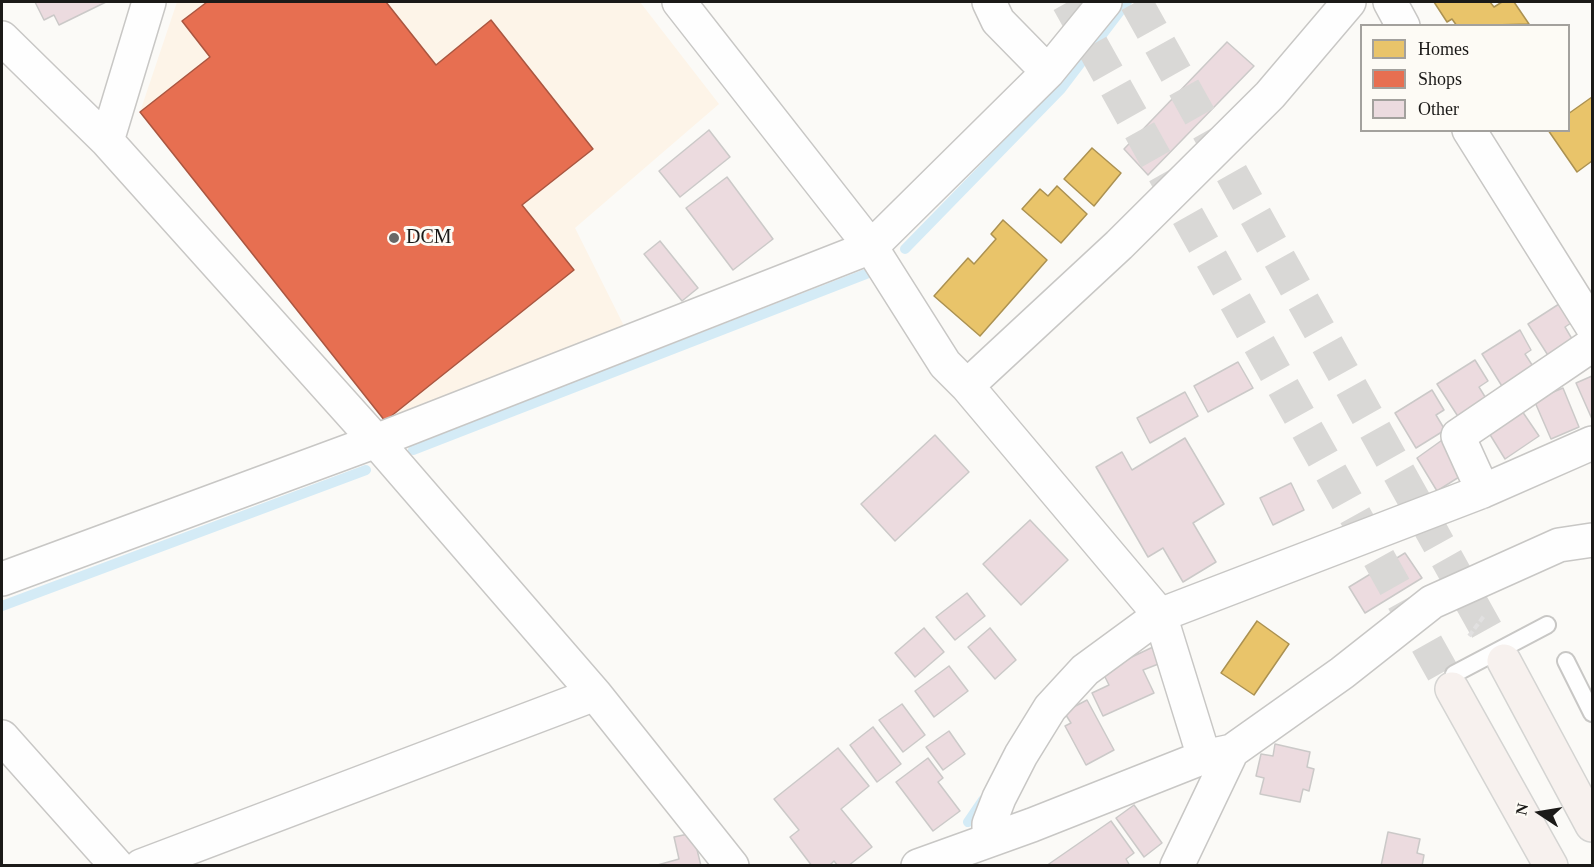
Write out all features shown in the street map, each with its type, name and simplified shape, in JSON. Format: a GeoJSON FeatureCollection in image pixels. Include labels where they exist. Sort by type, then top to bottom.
{"type":"FeatureCollection","features":[{"type":"Feature","properties":{"kind":"main road"},"geometry":{"type":"LineString","coordinates":[[1504,661],[1593,825]]}},
{"type":"Feature","properties":{"kind":"main road"},"geometry":{"type":"LineString","coordinates":[[1453,681],[1551,866]]}},
{"type":"Feature","properties":{"kind":"street"},"geometry":{"type":"LineString","coordinates":[[106,141],[148,2]]}},
{"type":"Feature","properties":{"kind":"street"},"geometry":{"type":"LineString","coordinates":[[679,2],[871,247],[945,364],[967,386],[1160,615],[1218,754],[1177,866]]}},
{"type":"Feature","properties":{"kind":"street"},"geometry":{"type":"LineString","coordinates":[[989,2],[998,21],[1048,72]]}},
{"type":"Feature","properties":{"kind":"street"},"geometry":{"type":"LineString","coordinates":[[2,579],[376,441],[871,247],[1048,72],[1106,2]]}},
{"type":"Feature","properties":{"kind":"street"},"geometry":{"type":"LineString","coordinates":[[967,386],[1119,245],[1270,95],[1349,2]]}},
{"type":"Feature","properties":{"kind":"street"},"geometry":{"type":"LineString","coordinates":[[1390,2],[1402,24]]}},
{"type":"Feature","properties":{"kind":"street"},"geometry":{"type":"LineString","coordinates":[[2,39],[106,141],[376,441],[594,694],[732,866]]}},
{"type":"Feature","properties":{"kind":"street"},"geometry":{"type":"LineString","coordinates":[[1470,132],[1593,326]]}},
{"type":"Feature","properties":{"kind":"street"},"geometry":{"type":"LineString","coordinates":[[1483,491],[1458,436],[1593,345]]}},
{"type":"Feature","properties":{"kind":"street"},"geometry":{"type":"LineString","coordinates":[[989,840],[989,824],[999,798],[1021,755],[1050,708],[1085,670],[1160,615],[1483,491],[1593,443]]}},
{"type":"Feature","properties":{"kind":"street"},"geometry":{"type":"LineString","coordinates":[[918,866],[1218,754],[1342,673],[1432,602],[1559,545],[1593,540]]}},
{"type":"Feature","properties":{"kind":"street"},"geometry":{"type":"LineString","coordinates":[[141,866],[594,694]]}},
{"type":"Feature","properties":{"kind":"street"},"geometry":{"type":"LineString","coordinates":[[2,737],[117,866]]}},
{"type":"Feature","properties":{"kind":"lane"},"geometry":{"type":"LineString","coordinates":[[1453,681],[1547,625]]}},
{"type":"Feature","properties":{"kind":"lane"},"geometry":{"type":"LineString","coordinates":[[1566,661],[1593,713]]}},
{"type":"Feature","properties":{"kind":"path"},"geometry":{"type":"LineString","coordinates":[[1453,681],[1448,664],[1507,588],[1499,572]]}},
{"type":"Feature","properties":{"kind":"shaded area","name":"DCM"},"geometry":{"type":"Polygon","coordinates":[[[177,2],[640,2],[719,104],[575,228],[636,350],[385,421],[140,112],[177,2]]]}},
{"type":"Feature","properties":{"kind":"building: Homes"},"geometry":{"type":"Polygon","coordinates":[[[1434,2],[1490,2],[1494,7],[1502,2],[1514,2],[1529,24],[1456,24],[1452,19],[1447,22],[1434,2]]]}},
{"type":"Feature","properties":{"kind":"building: Homes"},"geometry":{"type":"Polygon","coordinates":[[[1592,97],[1592,161],[1577,172],[1549,132],[1570,132],[1570,113],[1592,97]]]}},
{"type":"Feature","properties":{"kind":"building: Homes"},"geometry":{"type":"Polygon","coordinates":[[[1092,148],[1121,173],[1094,206],[1064,179],[1092,148]]]}},
{"type":"Feature","properties":{"kind":"building: Homes"},"geometry":{"type":"Polygon","coordinates":[[[1057,186],[1087,214],[1061,243],[1022,209],[1040,189],[1048,196],[1057,186]]]}},
{"type":"Feature","properties":{"kind":"building: Homes"},"geometry":{"type":"Polygon","coordinates":[[[1003,220],[1047,260],[980,336],[934,296],[968,258],[974,264],[996,239],[991,234],[1003,220]]]}},
{"type":"Feature","properties":{"kind":"building: Homes"},"geometry":{"type":"Polygon","coordinates":[[[1257,621],[1289,644],[1254,695],[1221,673],[1257,621]]]}},
{"type":"Feature","properties":{"kind":"building: Shops","name":"DCM"},"geometry":{"type":"Polygon","coordinates":[[[207,2],[386,2],[436,65],[491,20],[593,149],[522,205],[574,270],[385,421],[140,112],[210,57],[182,21],[207,2]]]}},
{"type":"Feature","properties":{"kind":"building: Other"},"geometry":{"type":"Polygon","coordinates":[[[35,2],[106,2],[59,25],[54,15],[44,20],[35,2]]]}},
{"type":"Feature","properties":{"kind":"building: Other"},"geometry":{"type":"Polygon","coordinates":[[[1227,42],[1254,66],[1148,175],[1124,149],[1227,42]]]}},
{"type":"Feature","properties":{"kind":"building: Other"},"geometry":{"type":"Polygon","coordinates":[[[709,130],[730,157],[680,197],[659,171],[709,130]]]}},
{"type":"Feature","properties":{"kind":"building: Other"},"geometry":{"type":"Polygon","coordinates":[[[727,177],[773,239],[733,270],[686,208],[727,177]]]}},
{"type":"Feature","properties":{"kind":"building: Other"},"geometry":{"type":"Polygon","coordinates":[[[660,241],[698,288],[682,301],[644,254],[660,241]]]}},
{"type":"Feature","properties":{"kind":"building: Other"},"geometry":{"type":"Polygon","coordinates":[[[1559,304],[1571,323],[1565,327],[1575,344],[1551,360],[1528,324],[1559,304]]]}},
{"type":"Feature","properties":{"kind":"building: Other"},"geometry":{"type":"Polygon","coordinates":[[[1520,330],[1531,350],[1525,354],[1536,371],[1505,391],[1482,354],[1520,330]]]}},
{"type":"Feature","properties":{"kind":"building: Other"},"geometry":{"type":"Polygon","coordinates":[[[1475,360],[1488,381],[1479,387],[1487,400],[1459,418],[1437,384],[1475,360]]]}},
{"type":"Feature","properties":{"kind":"building: Other"},"geometry":{"type":"Polygon","coordinates":[[[1238,362],[1253,388],[1208,412],[1194,386],[1238,362]]]}},
{"type":"Feature","properties":{"kind":"building: Other"},"geometry":{"type":"Polygon","coordinates":[[[1592,376],[1592,419],[1576,383],[1592,376]]]}},
{"type":"Feature","properties":{"kind":"building: Other"},"geometry":{"type":"Polygon","coordinates":[[[1563,388],[1579,427],[1551,439],[1534,400],[1563,388]]]}},
{"type":"Feature","properties":{"kind":"building: Other"},"geometry":{"type":"Polygon","coordinates":[[[1432,390],[1444,410],[1436,415],[1445,430],[1416,448],[1395,413],[1432,390]]]}},
{"type":"Feature","properties":{"kind":"building: Other"},"geometry":{"type":"Polygon","coordinates":[[[1185,392],[1198,416],[1150,443],[1137,418],[1185,392]]]}},
{"type":"Feature","properties":{"kind":"building: Other"},"geometry":{"type":"Polygon","coordinates":[[[1522,411],[1539,436],[1505,459],[1489,433],[1522,411]]]}},
{"type":"Feature","properties":{"kind":"building: Other"},"geometry":{"type":"Polygon","coordinates":[[[935,435],[969,472],[895,541],[861,504],[935,435]]]}},
{"type":"Feature","properties":{"kind":"building: Other"},"geometry":{"type":"Polygon","coordinates":[[[1185,438],[1224,504],[1193,523],[1216,562],[1183,582],[1163,548],[1148,557],[1096,467],[1122,452],[1132,470],[1185,438]]]}},
{"type":"Feature","properties":{"kind":"building: Other"},"geometry":{"type":"Polygon","coordinates":[[[1445,438],[1467,472],[1437,491],[1417,458],[1445,438]]]}},
{"type":"Feature","properties":{"kind":"building: Other"},"geometry":{"type":"Polygon","coordinates":[[[1291,483],[1304,510],[1273,525],[1260,498],[1291,483]]]}},
{"type":"Feature","properties":{"kind":"building: Other"},"geometry":{"type":"Polygon","coordinates":[[[1030,520],[1068,560],[1021,605],[983,564],[1030,520]]]}},
{"type":"Feature","properties":{"kind":"building: Other"},"geometry":{"type":"Polygon","coordinates":[[[1405,553],[1422,578],[1365,613],[1349,587],[1405,553]]]}},
{"type":"Feature","properties":{"kind":"building: Other"},"geometry":{"type":"Polygon","coordinates":[[[967,593],[985,616],[955,640],[936,617],[967,593]]]}},
{"type":"Feature","properties":{"kind":"building: Other"},"geometry":{"type":"Polygon","coordinates":[[[924,628],[944,652],[915,677],[895,653],[924,628]]]}},
{"type":"Feature","properties":{"kind":"building: Other"},"geometry":{"type":"Polygon","coordinates":[[[990,628],[1016,660],[995,679],[968,647],[990,628]]]}},
{"type":"Feature","properties":{"kind":"building: Other"},"geometry":{"type":"Polygon","coordinates":[[[1153,647],[1161,663],[1143,670],[1154,693],[1103,716],[1092,693],[1109,685],[1102,671],[1153,647]]]}},
{"type":"Feature","properties":{"kind":"building: Other"},"geometry":{"type":"Polygon","coordinates":[[[949,666],[968,691],[934,717],[915,691],[949,666]]]}},
{"type":"Feature","properties":{"kind":"building: Other"},"geometry":{"type":"Polygon","coordinates":[[[1087,700],[1114,750],[1086,765],[1065,726],[1071,723],[1064,712],[1087,700]]]}},
{"type":"Feature","properties":{"kind":"building: Other"},"geometry":{"type":"Polygon","coordinates":[[[902,704],[925,735],[903,752],[879,720],[902,704]]]}},
{"type":"Feature","properties":{"kind":"building: Other"},"geometry":{"type":"Polygon","coordinates":[[[873,727],[901,764],[877,782],[850,745],[873,727]]]}},
{"type":"Feature","properties":{"kind":"building: Other"},"geometry":{"type":"Polygon","coordinates":[[[949,731],[965,754],[943,770],[926,747],[949,731]]]}},
{"type":"Feature","properties":{"kind":"building: Other"},"geometry":{"type":"Polygon","coordinates":[[[1275,744],[1310,752],[1307,767],[1314,769],[1309,791],[1303,789],[1300,802],[1260,794],[1264,778],[1256,776],[1261,754],[1273,756],[1275,744]]]}},
{"type":"Feature","properties":{"kind":"building: Other"},"geometry":{"type":"Polygon","coordinates":[[[838,748],[869,786],[841,809],[872,847],[848,866],[838,866],[834,861],[829,866],[812,866],[790,837],[799,830],[774,799],[838,748]]]}},
{"type":"Feature","properties":{"kind":"building: Other"},"geometry":{"type":"Polygon","coordinates":[[[928,758],[943,778],[938,782],[960,811],[933,831],[896,782],[928,758]]]}},
{"type":"Feature","properties":{"kind":"building: Other"},"geometry":{"type":"Polygon","coordinates":[[[1134,805],[1162,843],[1144,857],[1116,818],[1134,805]]]}},
{"type":"Feature","properties":{"kind":"building: Other"},"geometry":{"type":"Polygon","coordinates":[[[1111,821],[1134,853],[1126,859],[1130,866],[1046,866],[1111,821]]]}},
{"type":"Feature","properties":{"kind":"building: Other"},"geometry":{"type":"Polygon","coordinates":[[[1388,832],[1420,839],[1417,853],[1424,855],[1422,866],[1381,866],[1388,832]]]}},
{"type":"Feature","properties":{"kind":"building: Other"},"geometry":{"type":"Polygon","coordinates":[[[693,833],[701,866],[654,866],[679,859],[674,837],[693,833]]]}},
{"type":"Feature","properties":{"kind":"waterway"},"geometry":{"type":"LineString","coordinates":[[905,249],[1061,89],[1127,2]]}},
{"type":"Feature","properties":{"kind":"waterway"},"geometry":{"type":"LineString","coordinates":[[413,450],[871,272]]}},
{"type":"Feature","properties":{"kind":"waterway"},"geometry":{"type":"LineString","coordinates":[[2,606],[366,470]]}},
{"type":"Feature","properties":{"kind":"waterway"},"geometry":{"type":"LineString","coordinates":[[968,822],[983,800]]}},
{"type":"Feature","properties":{"kind":"tunnel"},"geometry":{"type":"LineString","coordinates":[[1068,2],[1452,689]]}},
{"type":"Feature","properties":{"kind":"tunnel"},"geometry":{"type":"LineString","coordinates":[[1136,2],[1504,661]]}},
{"type":"Feature","properties":{"kind":"place","name":"DCM"},"geometry":{"type":"Point","coordinates":[394,238]}}]}
